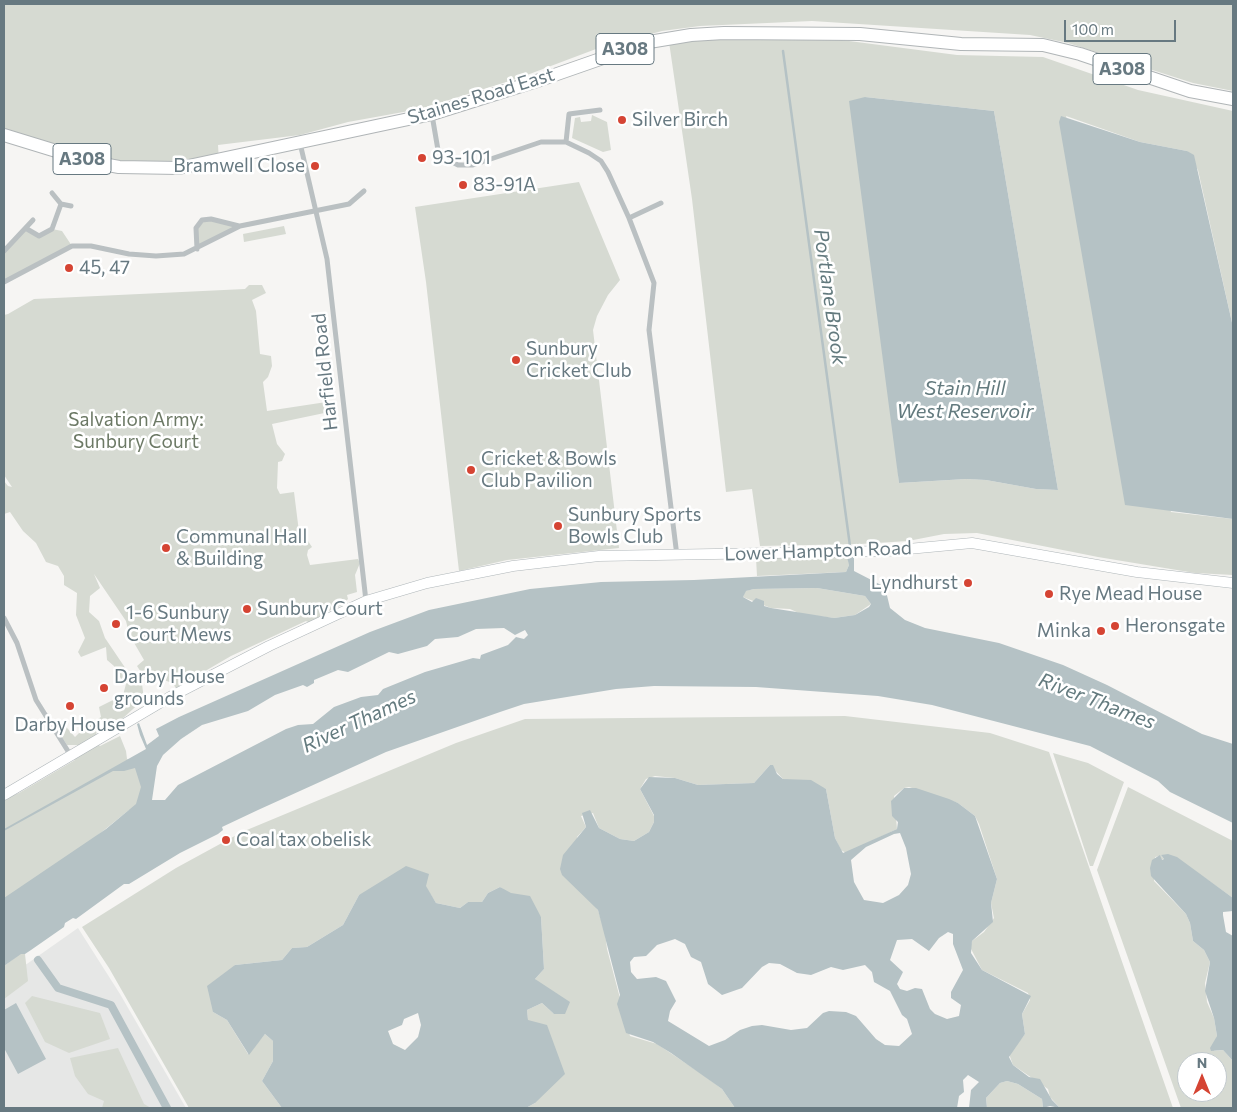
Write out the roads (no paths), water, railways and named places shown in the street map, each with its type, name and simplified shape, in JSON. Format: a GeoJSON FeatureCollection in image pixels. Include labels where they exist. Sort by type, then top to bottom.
{"type":"FeatureCollection","features":[{"type":"Feature","properties":{"kind":"highway","name":"Staines Road East"},"geometry":{"type":"LineString","coordinates":[[4,135],[92,162],[142,169],[195,166],[432,114],[540,80],[630,47],[676,37],[733,33],[850,34],[961,44],[1043,45],[1080,54],[1190,91],[1233,99]]}},
{"type":"Feature","properties":{"kind":"street"},"geometry":{"type":"LineString","coordinates":[[566,142],[569,114],[600,110]]}},
{"type":"Feature","properties":{"kind":"street"},"geometry":{"type":"LineString","coordinates":[[432,114],[438,150],[446,160],[458,165],[473,165],[541,142],[566,142],[589,153],[608,172],[630,218],[654,283],[650,330],[677,556]]}},
{"type":"Feature","properties":{"kind":"street","name":"Harfield Road"},"geometry":{"type":"LineString","coordinates":[[300,142],[318,211],[327,260],[366,601]]}},
{"type":"Feature","properties":{"kind":"street"},"geometry":{"type":"LineString","coordinates":[[4,282],[72,246],[156,256],[184,254],[240,226],[349,204],[364,191]]}},
{"type":"Feature","properties":{"kind":"street"},"geometry":{"type":"LineString","coordinates":[[52,193],[61,204],[71,206]]}},
{"type":"Feature","properties":{"kind":"street"},"geometry":{"type":"LineString","coordinates":[[630,218],[661,203]]}},
{"type":"Feature","properties":{"kind":"street"},"geometry":{"type":"LineString","coordinates":[[27,229],[39,236],[52,229],[61,204]]}},
{"type":"Feature","properties":{"kind":"street"},"geometry":{"type":"LineString","coordinates":[[4,251],[27,229],[33,220]]}},
{"type":"Feature","properties":{"kind":"street"},"geometry":{"type":"LineString","coordinates":[[197,249],[196,228],[202,220],[240,226]]}},
{"type":"Feature","properties":{"kind":"street","name":"Lower Hampton Road"},"geometry":{"type":"LineString","coordinates":[[4,795],[170,696],[269,646],[366,601],[427,583],[513,566],[599,556],[677,556],[901,550],[972,543],[1146,574],[1233,583]]}},
{"type":"Feature","properties":{"kind":"street"},"geometry":{"type":"LineString","coordinates":[[4,618],[17,642],[36,700],[71,756]]}},
{"type":"Feature","properties":{"kind":"water","name":"Stain Hill West Reservoir"},"geometry":{"type":"Polygon","coordinates":[[[865,97],[994,111],[1058,490],[1036,489],[986,480],[966,479],[899,483],[849,101],[865,97]]]}},
{"type":"Feature","properties":{"kind":"water"},"geometry":{"type":"Polygon","coordinates":[[[1061,116],[1140,142],[1187,151],[1194,155],[1233,327],[1233,519],[1125,505],[1059,122],[1061,116]]]}},
{"type":"Feature","properties":{"kind":"water","name":"River Thames"},"geometry":{"type":"Polygon","coordinates":[[[854,556],[854,571],[885,587],[890,608],[905,620],[925,628],[999,643],[1063,665],[1107,685],[1202,734],[1233,744],[1233,823],[1170,792],[1158,781],[1090,746],[932,705],[878,696],[756,687],[654,686],[616,689],[524,704],[386,752],[222,827],[223,830],[218,834],[180,853],[129,884],[124,884],[76,919],[73,918],[65,923],[64,927],[31,950],[21,954],[4,966],[4,898],[106,829],[136,804],[141,787],[135,768],[113,771],[4,831],[4,829],[146,749],[137,724],[139,723],[147,745],[159,736],[156,729],[179,717],[370,632],[429,610],[530,589],[601,582],[694,580],[846,572],[849,565],[847,557],[854,556]],[[817,588],[754,589],[746,591],[743,597],[752,602],[756,598],[764,601],[764,606],[771,608],[834,618],[855,615],[871,604],[865,596],[817,588]],[[504,628],[476,629],[458,637],[435,639],[427,646],[398,654],[389,652],[348,672],[338,670],[314,680],[314,683],[307,687],[303,685],[275,695],[248,711],[202,725],[181,739],[163,755],[157,766],[152,800],[165,800],[178,785],[286,729],[298,725],[313,724],[334,707],[361,697],[378,695],[383,689],[425,672],[473,658],[480,659],[481,655],[508,645],[516,637],[524,639],[528,635],[525,630],[515,635],[504,628]]]}},
{"type":"Feature","properties":{"kind":"water"},"geometry":{"type":"Polygon","coordinates":[[[770,765],[773,765],[777,774],[783,779],[811,780],[826,789],[835,838],[843,853],[897,829],[898,822],[892,816],[891,801],[904,788],[916,788],[949,799],[958,803],[975,816],[997,879],[991,903],[993,922],[972,941],[971,953],[982,970],[1031,996],[1022,1014],[1025,1034],[1009,1057],[1013,1065],[1029,1077],[1040,1079],[1052,1100],[1060,1108],[1050,1106],[1043,1108],[1042,1099],[1018,1084],[1007,1081],[1000,1083],[986,1098],[987,1108],[969,1108],[971,1090],[979,1082],[968,1075],[963,1080],[964,1092],[959,1096],[957,1108],[735,1108],[722,1089],[671,1053],[653,1042],[626,1033],[617,1004],[620,995],[598,910],[562,875],[560,869],[563,855],[586,827],[582,813],[590,810],[599,828],[620,839],[634,841],[649,832],[654,822],[654,815],[640,789],[649,777],[675,778],[698,785],[754,783],[770,765]],[[900,833],[866,847],[851,860],[854,882],[864,900],[883,903],[899,895],[908,885],[911,874],[906,848],[900,833]],[[948,932],[939,938],[929,951],[912,939],[897,940],[890,960],[903,972],[897,984],[900,989],[907,991],[915,988],[922,989],[930,1009],[935,1014],[947,1019],[959,1016],[961,1005],[951,998],[951,992],[963,970],[953,944],[953,934],[948,932]],[[675,939],[657,945],[646,956],[634,957],[630,962],[631,972],[637,979],[656,977],[666,981],[676,1001],[670,1011],[668,1021],[709,1046],[752,1026],[762,1025],[791,1030],[807,1028],[823,1013],[829,1011],[846,1012],[856,1016],[876,1039],[885,1045],[899,1046],[912,1034],[907,1019],[902,1015],[890,991],[874,982],[872,972],[865,965],[843,970],[831,967],[811,975],[797,973],[780,964],[769,963],[762,967],[742,988],[722,995],[708,984],[701,962],[691,957],[685,944],[675,939]]]}},
{"type":"Feature","properties":{"kind":"water"},"geometry":{"type":"Polygon","coordinates":[[[1168,854],[1177,857],[1233,898],[1233,911],[1223,912],[1223,915],[1226,932],[1233,936],[1233,1061],[1227,1052],[1223,1050],[1211,1051],[1210,1048],[1217,1036],[1214,1018],[1205,991],[1210,962],[1204,950],[1193,941],[1190,923],[1186,914],[1151,876],[1152,860],[1160,855],[1162,860],[1164,859],[1161,855],[1168,854]]]}},
{"type":"Feature","properties":{"kind":"water"},"geometry":{"type":"Polygon","coordinates":[[[406,866],[429,874],[426,886],[436,903],[460,908],[468,902],[482,902],[488,893],[500,887],[511,893],[530,896],[541,917],[544,969],[535,979],[570,1002],[565,1014],[554,1014],[542,1003],[527,1010],[528,1020],[547,1025],[565,1074],[535,1103],[526,1108],[282,1108],[262,1081],[273,1061],[273,1041],[265,1034],[249,1055],[227,1020],[213,1012],[207,986],[235,965],[282,960],[292,948],[307,947],[343,925],[359,895],[406,866]],[[418,1013],[404,1019],[402,1025],[388,1031],[393,1044],[405,1050],[418,1037],[421,1025],[418,1013]]]}},
{"type":"Feature","properties":{"kind":"water"},"geometry":{"type":"Polygon","coordinates":[[[16,1003],[46,1059],[18,1074],[4,1048],[4,1010],[16,1003]]]}},
{"type":"Feature","properties":{"kind":"waterway","name":"Portlane Brook"},"geometry":{"type":"LineString","coordinates":[[783,51],[850,546]]}},
{"type":"Feature","properties":{"kind":"waterway"},"geometry":{"type":"LineString","coordinates":[[38,960],[58,988],[111,1005],[167,1108]]}},
{"type":"Feature","properties":{"kind":"place","name":"Silver Birch"},"geometry":{"type":"Point","coordinates":[622,120]}},
{"type":"Feature","properties":{"kind":"place","name":"93-101"},"geometry":{"type":"Point","coordinates":[422,158]}},
{"type":"Feature","properties":{"kind":"place","name":"Bramwell Close"},"geometry":{"type":"Point","coordinates":[315,166]}},
{"type":"Feature","properties":{"kind":"place","name":"83-91A"},"geometry":{"type":"Point","coordinates":[463,185]}},
{"type":"Feature","properties":{"kind":"place","name":"45, 47"},"geometry":{"type":"Point","coordinates":[69,268]}},
{"type":"Feature","properties":{"kind":"place","name":"Sunbury Cricket Club"},"geometry":{"type":"Point","coordinates":[516,360]}},
{"type":"Feature","properties":{"kind":"place","name":"Cricket & Bowls Club Pavilion"},"geometry":{"type":"Point","coordinates":[471,470]}},
{"type":"Feature","properties":{"kind":"place","name":"Sunbury Sports Bowls Club"},"geometry":{"type":"Point","coordinates":[558,526]}},
{"type":"Feature","properties":{"kind":"place","name":"Communal Hall & Building"},"geometry":{"type":"Point","coordinates":[166,548]}},
{"type":"Feature","properties":{"kind":"place","name":"Lyndhurst"},"geometry":{"type":"Point","coordinates":[968,583]}},
{"type":"Feature","properties":{"kind":"place","name":"Rye Mead House"},"geometry":{"type":"Point","coordinates":[1049,594]}},
{"type":"Feature","properties":{"kind":"place","name":"Sunbury Court"},"geometry":{"type":"Point","coordinates":[247,609]}},
{"type":"Feature","properties":{"kind":"place","name":"1-6 Sunbury Court Mews"},"geometry":{"type":"Point","coordinates":[116,624]}},
{"type":"Feature","properties":{"kind":"place","name":"Heronsgate"},"geometry":{"type":"Point","coordinates":[1115,626]}},
{"type":"Feature","properties":{"kind":"place","name":"Minka"},"geometry":{"type":"Point","coordinates":[1101,631]}},
{"type":"Feature","properties":{"kind":"place","name":"Darby House grounds"},"geometry":{"type":"Point","coordinates":[104,688]}},
{"type":"Feature","properties":{"kind":"place","name":"Darby House"},"geometry":{"type":"Point","coordinates":[70,706]}},
{"type":"Feature","properties":{"kind":"place","name":"Coal tax obelisk"},"geometry":{"type":"Point","coordinates":[226,840]}},
{"type":"Feature","properties":{"kind":"park label","name":"Salvation Army: Sunbury Court"},"geometry":{"type":"Point","coordinates":[136,431]}}]}
